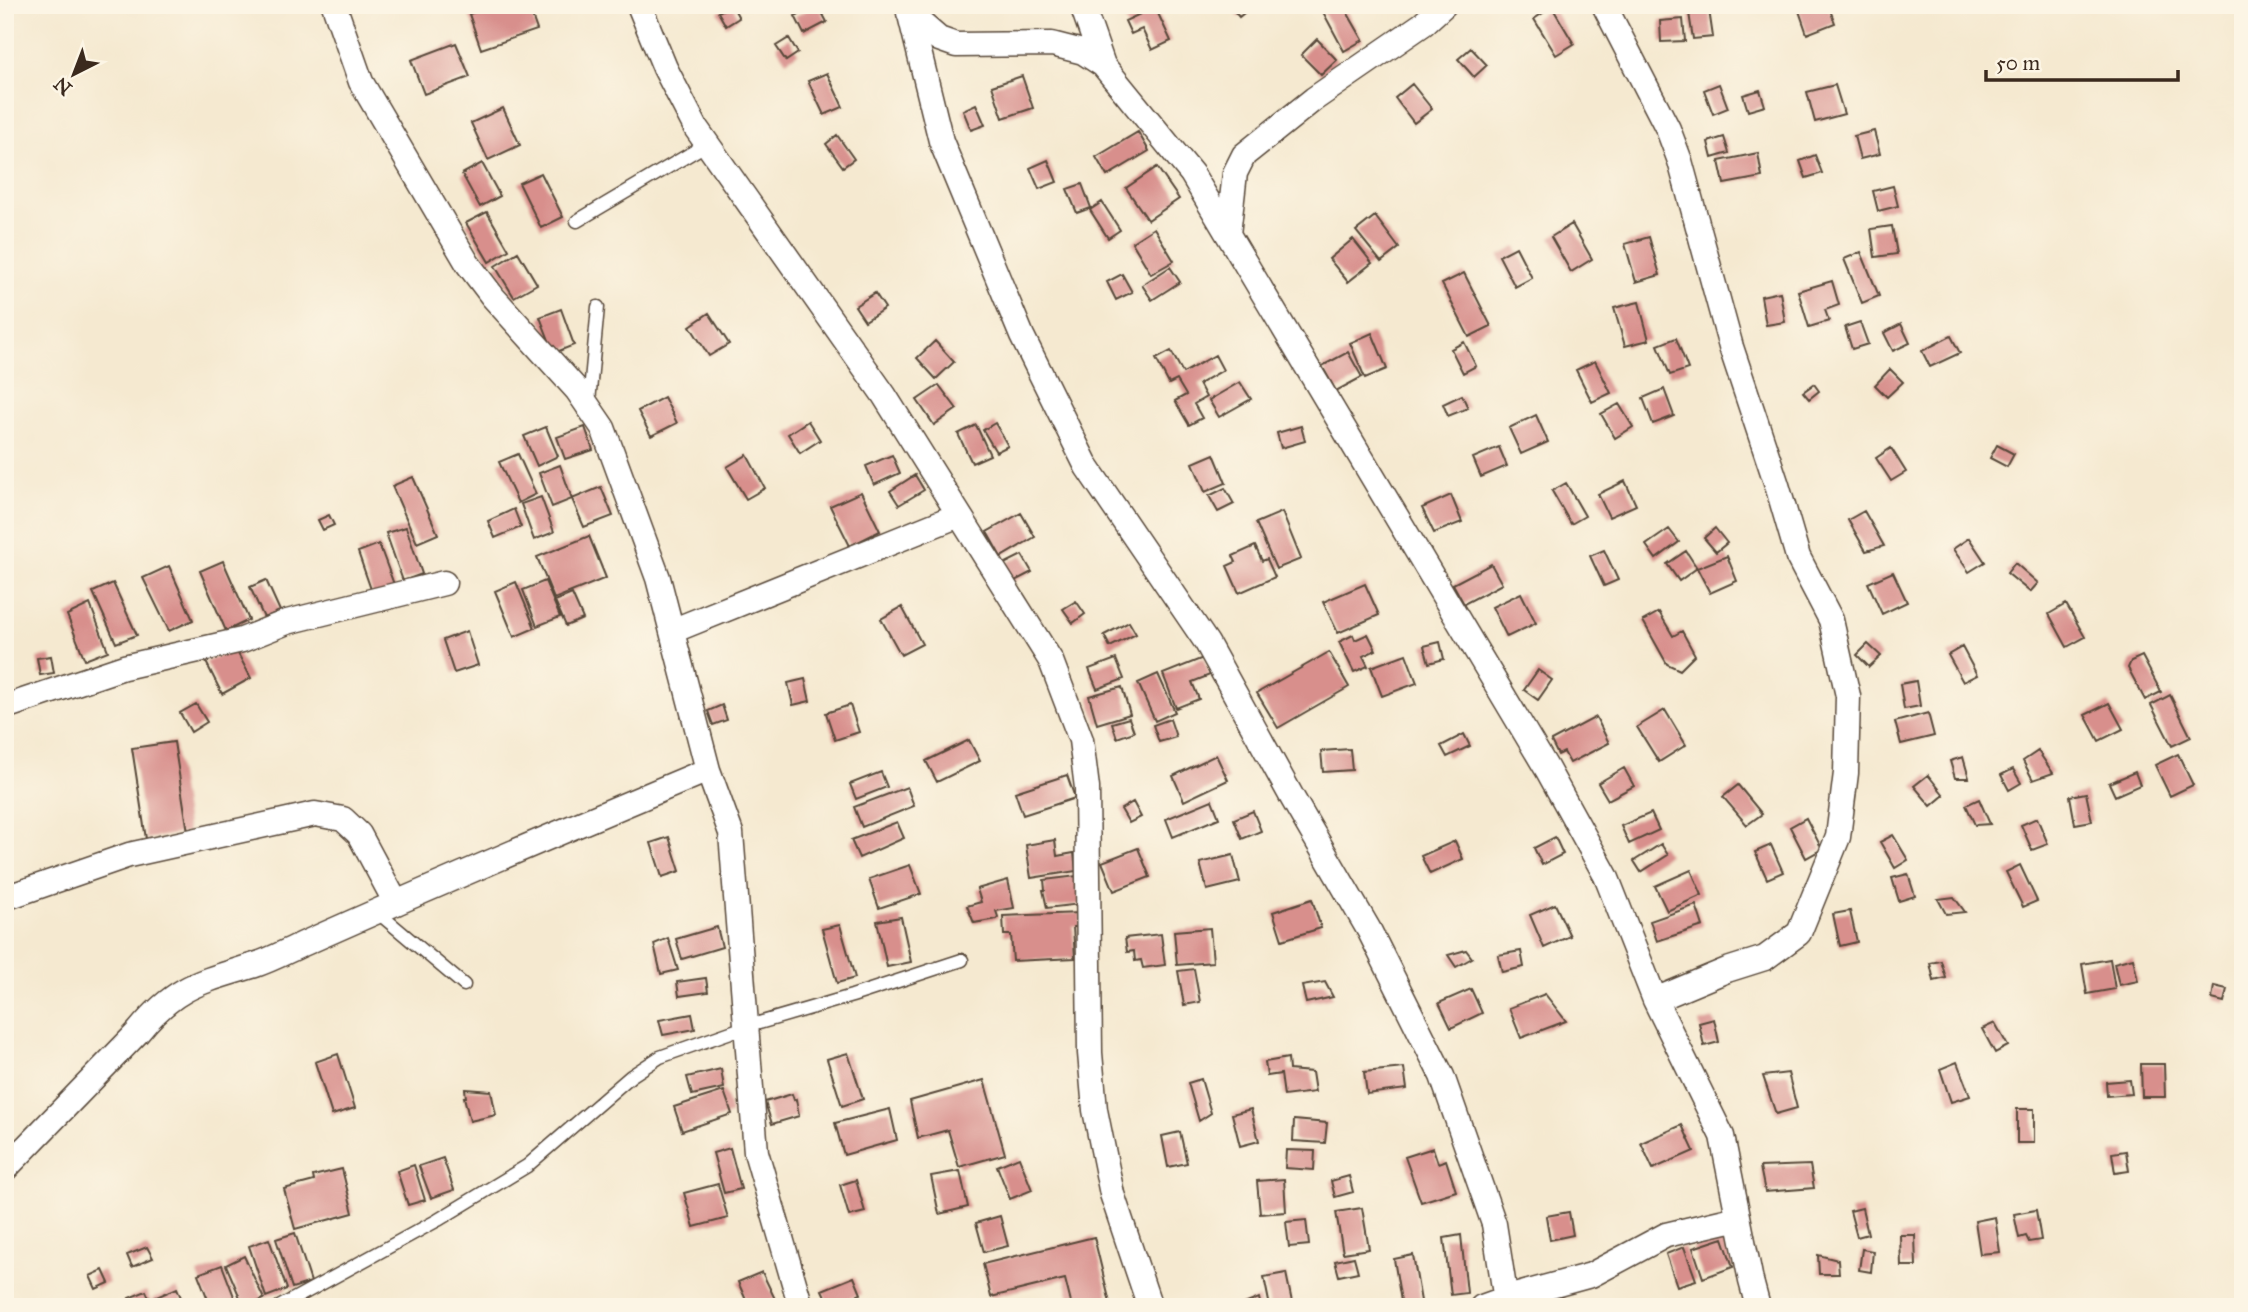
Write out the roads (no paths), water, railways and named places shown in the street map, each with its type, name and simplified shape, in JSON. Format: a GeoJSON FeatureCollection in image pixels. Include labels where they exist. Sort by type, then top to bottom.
{"type":"FeatureCollection","features":[{"type":"Feature","properties":{"kind":"street"},"geometry":{"type":"LineString","coordinates":[[334,5],[361,82],[468,264],[493,297],[577,390],[603,428],[658,578],[708,770],[731,833],[757,1152],[801,1307]]}},
{"type":"Feature","properties":{"kind":"street"},"geometry":{"type":"LineString","coordinates":[[639,5],[665,68],[696,128],[884,395],[1051,662],[1081,740],[1087,788],[1090,1053],[1095,1110],[1112,1194],[1150,1307]]}},
{"type":"Feature","properties":{"kind":"street"},"geometry":{"type":"LineString","coordinates":[[1082,5],[1103,65]]}},
{"type":"Feature","properties":{"kind":"street"},"geometry":{"type":"LineString","coordinates":[[1228,234],[1235,173],[1244,155],[1314,99],[1423,24],[1444,5]]}},
{"type":"Feature","properties":{"kind":"street"},"geometry":{"type":"LineString","coordinates":[[1604,5],[1668,128],[1680,161],[1731,347],[1798,557],[1831,620],[1848,696],[1846,773],[1839,838],[1799,933],[1765,958],[1727,970],[1655,1000]]}},
{"type":"Feature","properties":{"kind":"street"},"geometry":{"type":"LineString","coordinates":[[908,9],[939,39],[956,45],[1052,44],[1083,52],[1103,65],[1192,174],[1547,769],[1606,876],[1655,1000],[1722,1136],[1758,1307]]}},
{"type":"Feature","properties":{"kind":"street"},"geometry":{"type":"LineString","coordinates":[[908,9],[941,141],[1022,336],[1087,467],[1207,643],[1369,930],[1442,1076],[1494,1224],[1507,1302]]}},
{"type":"Feature","properties":{"kind":"street"},"geometry":{"type":"LineString","coordinates":[[671,631],[959,515]]}},
{"type":"Feature","properties":{"kind":"street"},"geometry":{"type":"LineString","coordinates":[[5,707],[124,667],[242,640],[287,622],[444,583]]}},
{"type":"Feature","properties":{"kind":"street"},"geometry":{"type":"LineString","coordinates":[[5,1169],[156,1010],[176,995],[202,981],[258,964],[708,770]]}},
{"type":"Feature","properties":{"kind":"street"},"geometry":{"type":"LineString","coordinates":[[5,898],[129,855],[315,814],[343,819],[359,834],[386,907]]}},
{"type":"Feature","properties":{"kind":"street"},"geometry":{"type":"LineString","coordinates":[[1482,1307],[1507,1302],[1591,1275],[1666,1235],[1738,1219]]}},
{"type":"Feature","properties":{"kind":"lane"},"geometry":{"type":"LineString","coordinates":[[577,220],[708,144]]}},
{"type":"Feature","properties":{"kind":"lane"},"geometry":{"type":"LineString","coordinates":[[588,406],[598,307]]}},
{"type":"Feature","properties":{"kind":"lane"},"geometry":{"type":"LineString","coordinates":[[386,907],[464,985]]}},
{"type":"Feature","properties":{"kind":"lane"},"geometry":{"type":"LineString","coordinates":[[279,1307],[438,1220],[527,1166],[631,1076],[660,1057],[746,1027],[962,960]]}}]}
